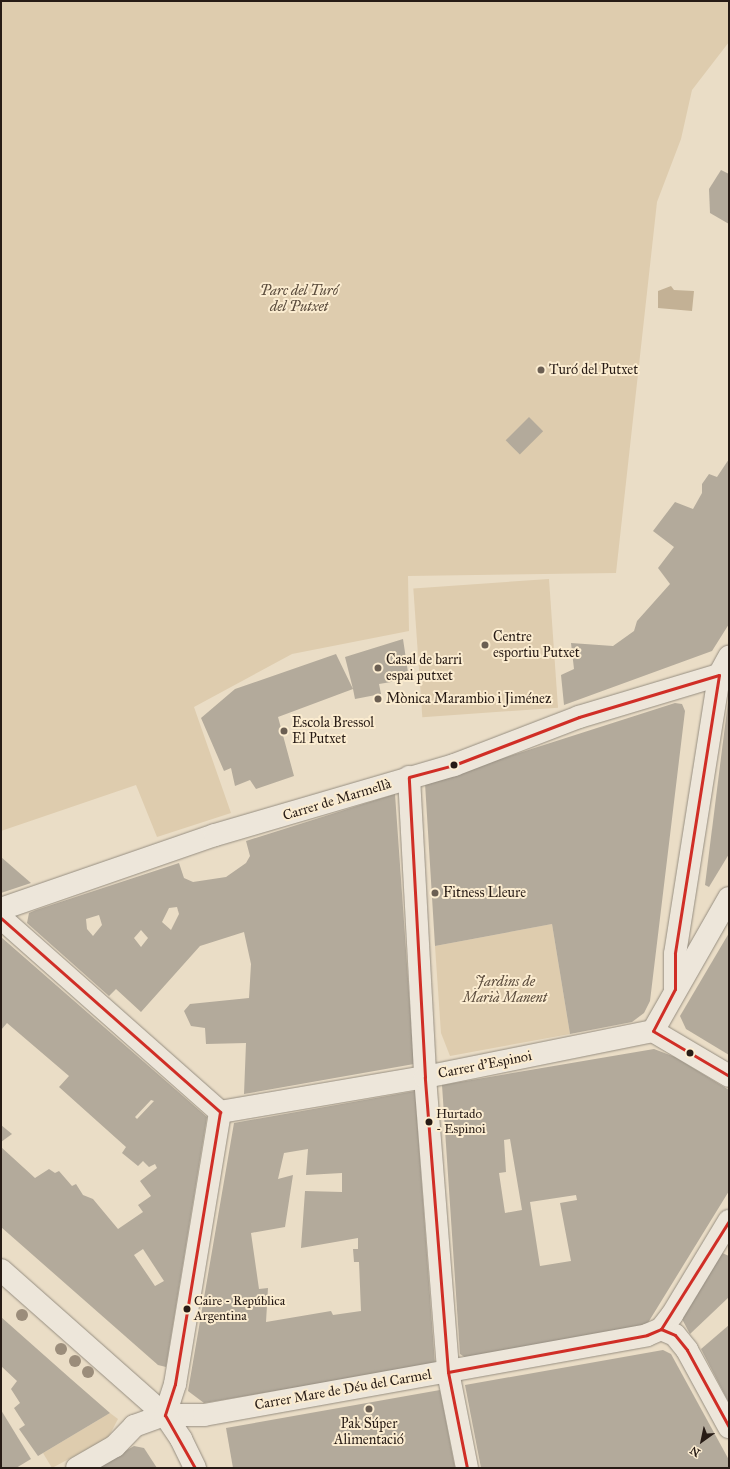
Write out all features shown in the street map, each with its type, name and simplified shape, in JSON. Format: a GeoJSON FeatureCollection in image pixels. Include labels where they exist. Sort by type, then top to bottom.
{"type":"FeatureCollection","features":[{"type":"Feature","properties":{"kind":"street","name":"Carrer de Marmellà"},"geometry":{"type":"LineString","coordinates":[[1,909],[215,835],[337,802],[409,777],[454,765],[724,666]]}},
{"type":"Feature","properties":{"kind":"street"},"geometry":{"type":"LineString","coordinates":[[675,989],[675,954],[724,666]]}},
{"type":"Feature","properties":{"kind":"street"},"geometry":{"type":"LineString","coordinates":[[409,777],[425,1078],[448,1372],[467,1468]]}},
{"type":"Feature","properties":{"kind":"street"},"geometry":{"type":"LineString","coordinates":[[729,898],[675,989],[654,1031],[729,1076]]}},
{"type":"Feature","properties":{"kind":"street"},"geometry":{"type":"LineString","coordinates":[[1,918],[220,1112],[175,1384],[165,1415]]}},
{"type":"Feature","properties":{"kind":"street","name":"Carrer d'Espinoi"},"geometry":{"type":"LineString","coordinates":[[220,1112],[425,1078],[654,1031]]}},
{"type":"Feature","properties":{"kind":"street"},"geometry":{"type":"LineString","coordinates":[[729,1221],[661,1329],[675,1335],[687,1350],[729,1427]]}},
{"type":"Feature","properties":{"kind":"street"},"geometry":{"type":"LineString","coordinates":[[1,1270],[165,1415],[181,1439],[195,1468]]}},
{"type":"Feature","properties":{"kind":"street","name":"Carrer Mare de Déu del Carmel"},"geometry":{"type":"LineString","coordinates":[[77,1468],[115,1446],[134,1426],[165,1415],[204,1415],[647,1335],[661,1329]]}},
{"type":"Feature","properties":{"kind":"green space","name":"Parc del Turó del Putxet"},"geometry":{"type":"Polygon","coordinates":[[[1,1],[729,1],[729,42],[692,90],[681,139],[657,202],[616,573],[408,576],[409,631],[292,654],[194,707],[231,813],[157,837],[136,785],[1,831],[1,1]]]}},
{"type":"Feature","properties":{"kind":"green space","name":"Centre esportiu Putxet"},"geometry":{"type":"Polygon","coordinates":[[[549,579],[558,708],[422,717],[413,588],[549,579]]]}},
{"type":"Feature","properties":{"kind":"green space","name":"Jardins de Marià Manent"},"geometry":{"type":"Polygon","coordinates":[[[552,924],[570,1034],[450,1056],[441,1033],[435,946],[552,924]]]}},
{"type":"Feature","properties":{"kind":"green space"},"geometry":{"type":"Polygon","coordinates":[[[110,1413],[118,1419],[108,1438],[52,1468],[43,1453],[110,1413]]]}},
{"type":"Feature","properties":{"kind":"shaded area"},"geometry":{"type":"Polygon","coordinates":[[[671,286],[674,290],[694,291],[692,311],[658,308],[658,291],[671,286]]]}},
{"type":"Feature","properties":{"kind":"building"},"geometry":{"type":"Polygon","coordinates":[[[721,170],[729,174],[729,224],[710,213],[709,189],[721,170]]]}},
{"type":"Feature","properties":{"kind":"building"},"geometry":{"type":"Polygon","coordinates":[[[529,417],[543,431],[520,454],[506,440],[529,417]]]}},
{"type":"Feature","properties":{"kind":"building"},"geometry":{"type":"Polygon","coordinates":[[[729,459],[729,624],[712,651],[564,705],[561,675],[574,669],[571,643],[613,646],[634,631],[637,621],[670,584],[658,568],[674,547],[653,531],[675,502],[693,509],[702,493],[702,484],[709,474],[717,477],[729,459]]]}},
{"type":"Feature","properties":{"kind":"building","name":"Casal de barri espai putxet"},"geometry":{"type":"Polygon","coordinates":[[[403,639],[409,679],[379,684],[381,694],[355,699],[345,657],[403,639]]]}},
{"type":"Feature","properties":{"kind":"building","name":"Escola Bressol El Putxet"},"geometry":{"type":"Polygon","coordinates":[[[336,654],[353,689],[278,717],[294,776],[256,789],[250,780],[235,786],[231,768],[224,771],[201,718],[235,689],[336,654]]]}},
{"type":"Feature","properties":{"kind":"building"},"geometry":{"type":"Polygon","coordinates":[[[728,702],[729,854],[709,887],[705,885],[728,702]]]}},
{"type":"Feature","properties":{"kind":"building"},"geometry":{"type":"Polygon","coordinates":[[[675,703],[682,704],[685,711],[650,1001],[644,1013],[632,1022],[570,1034],[552,924],[435,946],[425,783],[675,703]]]}},
{"type":"Feature","properties":{"kind":"building"},"geometry":{"type":"Polygon","coordinates":[[[395,794],[414,1064],[244,1094],[246,1043],[206,1044],[205,1028],[191,1026],[184,1011],[190,1004],[249,998],[251,964],[244,932],[200,946],[141,1012],[116,989],[109,996],[27,923],[29,913],[36,910],[179,863],[184,878],[193,882],[226,877],[246,863],[250,856],[246,841],[395,794]],[[177,907],[169,908],[162,922],[171,930],[179,914],[177,907]],[[99,915],[86,919],[87,929],[93,936],[102,925],[99,915]],[[141,930],[134,938],[141,947],[148,938],[141,930]]]}},
{"type":"Feature","properties":{"kind":"building"},"geometry":{"type":"Polygon","coordinates":[[[1,857],[31,883],[1,893],[1,857]]]}},
{"type":"Feature","properties":{"kind":"building"},"geometry":{"type":"Polygon","coordinates":[[[729,933],[729,1055],[686,1029],[680,1016],[729,933]]]}},
{"type":"Feature","properties":{"kind":"building"},"geometry":{"type":"Polygon","coordinates":[[[1,937],[207,1117],[166,1367],[158,1365],[1,1227],[1,1147],[35,1178],[49,1169],[55,1173],[59,1171],[72,1186],[76,1184],[83,1195],[93,1199],[118,1229],[143,1212],[138,1205],[151,1196],[140,1181],[157,1168],[155,1164],[149,1167],[143,1161],[138,1166],[122,1153],[126,1147],[59,1087],[69,1076],[7,1023],[1,1030],[1,937]],[[151,1100],[135,1117],[137,1119],[154,1101],[151,1100]],[[143,1249],[134,1255],[155,1286],[164,1281],[143,1249]]]}},
{"type":"Feature","properties":{"kind":"building"},"geometry":{"type":"Polygon","coordinates":[[[654,1049],[675,1057],[729,1090],[729,1191],[646,1326],[466,1358],[460,1354],[442,1085],[654,1049]],[[510,1139],[504,1140],[506,1172],[499,1173],[505,1213],[522,1210],[510,1139]],[[576,1195],[530,1202],[540,1266],[571,1261],[560,1203],[577,1200],[576,1195]]]}},
{"type":"Feature","properties":{"kind":"building"},"geometry":{"type":"Polygon","coordinates":[[[415,1091],[435,1364],[204,1403],[188,1391],[234,1123],[415,1091]],[[308,1149],[284,1153],[278,1179],[293,1175],[285,1227],[251,1233],[259,1289],[268,1288],[266,1322],[331,1311],[333,1315],[361,1311],[359,1262],[354,1262],[353,1249],[358,1249],[358,1238],[301,1248],[305,1191],[342,1192],[342,1173],[306,1175],[308,1149]]]}},
{"type":"Feature","properties":{"kind":"building"},"geometry":{"type":"Polygon","coordinates":[[[1,1125],[12,1134],[1,1142],[1,1125]]]}},
{"type":"Feature","properties":{"kind":"building"},"geometry":{"type":"Polygon","coordinates":[[[720,1252],[729,1256],[729,1297],[690,1334],[682,1319],[720,1252]]]}},
{"type":"Feature","properties":{"kind":"building"},"geometry":{"type":"Polygon","coordinates":[[[1,1317],[110,1413],[38,1456],[19,1429],[25,1425],[14,1408],[20,1403],[11,1389],[17,1381],[1,1366],[1,1317]]]}},
{"type":"Feature","properties":{"kind":"building"},"geometry":{"type":"Polygon","coordinates":[[[729,1325],[729,1403],[701,1349],[729,1325]]]}},
{"type":"Feature","properties":{"kind":"building"},"geometry":{"type":"Polygon","coordinates":[[[663,1350],[671,1354],[729,1460],[729,1468],[481,1468],[465,1385],[663,1350]]]}},
{"type":"Feature","properties":{"kind":"building"},"geometry":{"type":"Polygon","coordinates":[[[440,1390],[455,1468],[233,1468],[226,1428],[440,1390]]]}},
{"type":"Feature","properties":{"kind":"building"},"geometry":{"type":"Polygon","coordinates":[[[1,1410],[31,1459],[16,1468],[1,1468],[1,1410]]]}},
{"type":"Feature","properties":{"kind":"building"},"geometry":{"type":"Polygon","coordinates":[[[134,1446],[144,1448],[157,1468],[96,1468],[134,1446]]]}},
{"type":"Feature","properties":{"kind":"transit line"},"geometry":{"type":"LineString","coordinates":[[467,1468],[448,1372],[425,1077],[409,777],[454,765],[579,717],[719,675],[675,954],[675,989],[653,1031],[729,1076]]}},
{"type":"Feature","properties":{"kind":"transit line"},"geometry":{"type":"LineString","coordinates":[[1,918],[220,1112],[175,1384],[165,1415],[195,1468]]}},
{"type":"Feature","properties":{"kind":"transit line"},"geometry":{"type":"LineString","coordinates":[[448,1372],[647,1335],[661,1329],[729,1221]]}},
{"type":"Feature","properties":{"kind":"transit line"},"geometry":{"type":"LineString","coordinates":[[661,1329],[675,1335],[687,1350],[729,1427]]}},
{"type":"Feature","properties":{"kind":"place","name":"Turó del Putxet"},"geometry":{"type":"Point","coordinates":[541,370]}},
{"type":"Feature","properties":{"kind":"place","name":"Centre esportiu Putxet"},"geometry":{"type":"Point","coordinates":[485,645]}},
{"type":"Feature","properties":{"kind":"place","name":"Casal de barri espai putxet"},"geometry":{"type":"Point","coordinates":[378,668]}},
{"type":"Feature","properties":{"kind":"place","name":"Mònica Marambio i Jiménez"},"geometry":{"type":"Point","coordinates":[378,699]}},
{"type":"Feature","properties":{"kind":"place","name":"Escola Bressol El Putxet"},"geometry":{"type":"Point","coordinates":[284,731]}},
{"type":"Feature","properties":{"kind":"place","name":"Fitness Lleure"},"geometry":{"type":"Point","coordinates":[435,893]}},
{"type":"Feature","properties":{"kind":"place","name":"Hurtado - Espinoi"},"geometry":{"type":"Point","coordinates":[429,1122]}},
{"type":"Feature","properties":{"kind":"place","name":"Caire - República Argentina"},"geometry":{"type":"Point","coordinates":[187,1309]}},
{"type":"Feature","properties":{"kind":"place","name":"Pak Súper Alimentació"},"geometry":{"type":"Point","coordinates":[369,1409]}}]}
